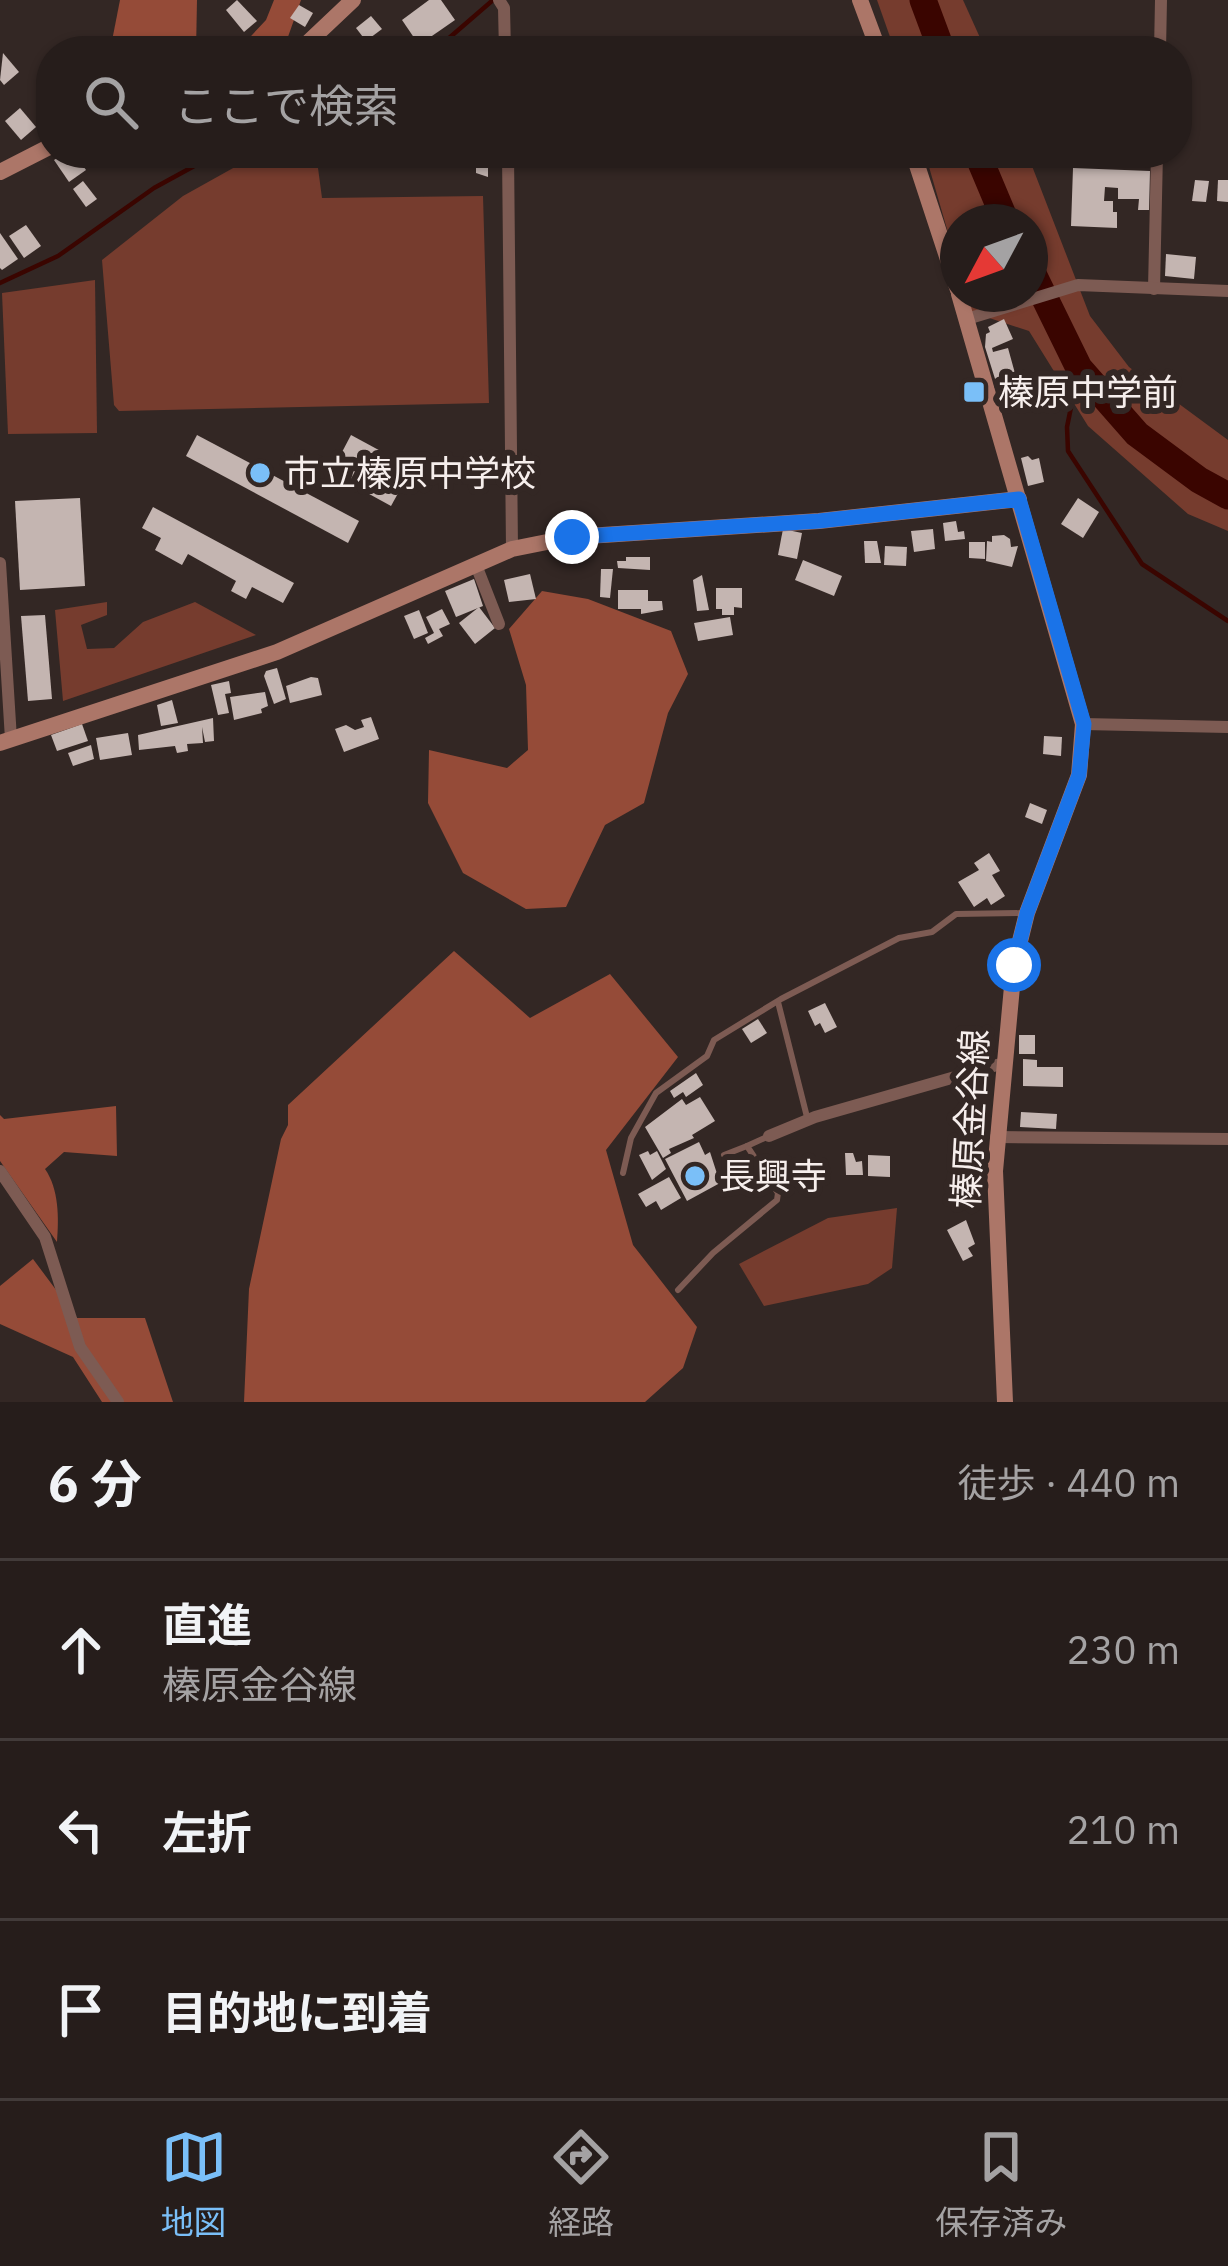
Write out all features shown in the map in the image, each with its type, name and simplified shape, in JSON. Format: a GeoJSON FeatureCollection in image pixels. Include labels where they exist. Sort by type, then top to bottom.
{"type":"FeatureCollection","features":[{"type":"Feature","properties":{"kind":"main road"},"geometry":{"type":"LineString","coordinates":[[314,36],[353,0]]}},
{"type":"Feature","properties":{"kind":"main road"},"geometry":{"type":"LineString","coordinates":[[860,0],[873,36]]}},
{"type":"Feature","properties":{"kind":"main road"},"geometry":{"type":"LineString","coordinates":[[0,172],[36,154]]}},
{"type":"Feature","properties":{"kind":"main road","name":"榛原金谷線"},"geometry":{"type":"LineString","coordinates":[[918,168],[940,235]]}},
{"type":"Feature","properties":{"kind":"main road","name":"榛原金谷線"},"geometry":{"type":"LineString","coordinates":[[966,312],[1084,724],[1075,788],[1027,913],[1014,965],[996,1137],[1005,1402]]}},
{"type":"Feature","properties":{"kind":"main road"},"geometry":{"type":"LineString","coordinates":[[6,741],[278,652],[512,549],[572,537],[779,525],[1019,499]]}},
{"type":"Feature","properties":{"kind":"street"},"geometry":{"type":"LineString","coordinates":[[1160,36],[1161,0]]}},
{"type":"Feature","properties":{"kind":"street"},"geometry":{"type":"LineString","coordinates":[[501,2],[504,36]]}},
{"type":"Feature","properties":{"kind":"street"},"geometry":{"type":"LineString","coordinates":[[508,168],[512,549]]}},
{"type":"Feature","properties":{"kind":"street"},"geometry":{"type":"LineString","coordinates":[[1154,289],[1157,168]]}},
{"type":"Feature","properties":{"kind":"street"},"geometry":{"type":"LineString","coordinates":[[968,319],[1078,285],[1228,291]]}},
{"type":"Feature","properties":{"kind":"street"},"geometry":{"type":"LineString","coordinates":[[0,563],[6,741]]}},
{"type":"Feature","properties":{"kind":"street"},"geometry":{"type":"LineString","coordinates":[[476,565],[499,624]]}},
{"type":"Feature","properties":{"kind":"street"},"geometry":{"type":"LineString","coordinates":[[1084,724],[1228,727]]}},
{"type":"Feature","properties":{"kind":"street"},"geometry":{"type":"LineString","coordinates":[[769,1136],[808,1120],[1004,1063]]}},
{"type":"Feature","properties":{"kind":"street"},"geometry":{"type":"LineString","coordinates":[[996,1137],[1228,1139]]}},
{"type":"Feature","properties":{"kind":"street"},"geometry":{"type":"LineString","coordinates":[[0,1171],[45,1237],[80,1347],[118,1402]]}},
{"type":"Feature","properties":{"kind":"lane"},"geometry":{"type":"LineString","coordinates":[[622,1173],[631,1138],[656,1093],[707,1056],[714,1040],[899,938],[932,932],[956,914],[1027,913]]}},
{"type":"Feature","properties":{"kind":"lane"},"geometry":{"type":"LineString","coordinates":[[778,1001],[808,1120]]}},
{"type":"Feature","properties":{"kind":"lane"},"geometry":{"type":"LineString","coordinates":[[724,1155],[769,1136]]}},
{"type":"Feature","properties":{"kind":"lane"},"geometry":{"type":"LineString","coordinates":[[678,1290],[713,1252],[777,1200],[778,1193],[747,1146]]}},
{"type":"Feature","properties":{"kind":"shaded area"},"geometry":{"type":"Polygon","coordinates":[[[120,0],[197,0],[196,36],[113,36],[120,0]]]}},
{"type":"Feature","properties":{"kind":"shaded area"},"geometry":{"type":"Polygon","coordinates":[[[274,0],[301,0],[288,36],[251,36],[266,20],[274,0]]]}},
{"type":"Feature","properties":{"kind":"shaded area"},"geometry":{"type":"Polygon","coordinates":[[[877,0],[963,0],[979,36],[890,36],[877,0]]]}},
{"type":"Feature","properties":{"kind":"shaded area"},"geometry":{"type":"Polygon","coordinates":[[[233,168],[318,168],[322,198],[483,196],[489,403],[119,411],[114,405],[102,260],[183,196],[233,168]]]}},
{"type":"Feature","properties":{"kind":"shaded area"},"geometry":{"type":"Polygon","coordinates":[[[929,168],[1033,168],[1047,204],[940,205],[929,168]]]}},
{"type":"Feature","properties":{"kind":"shaded area"},"geometry":{"type":"Polygon","coordinates":[[[1048,207],[1090,316],[1129,367],[1228,440],[1228,531],[1188,514],[1088,426],[1029,331],[971,312],[1048,312],[1048,207]]]}},
{"type":"Feature","properties":{"kind":"shaded area"},"geometry":{"type":"Polygon","coordinates":[[[95,280],[97,433],[8,434],[2,293],[95,280]]]}},
{"type":"Feature","properties":{"kind":"shaded area"},"geometry":{"type":"Polygon","coordinates":[[[542,591],[588,599],[671,631],[688,674],[668,713],[644,803],[605,825],[566,907],[526,909],[463,873],[428,803],[429,750],[507,768],[528,750],[526,685],[509,629],[542,591]]]}},
{"type":"Feature","properties":{"kind":"shaded area"},"geometry":{"type":"Polygon","coordinates":[[[107,602],[107,615],[81,625],[87,649],[114,648],[143,622],[195,602],[256,635],[63,701],[55,610],[107,602]]]}},
{"type":"Feature","properties":{"kind":"shaded area"},"geometry":{"type":"Polygon","coordinates":[[[454,951],[530,1018],[610,974],[678,1057],[606,1150],[633,1245],[697,1327],[683,1368],[645,1402],[244,1402],[249,1289],[288,1125],[288,1105],[454,951]]]}},
{"type":"Feature","properties":{"kind":"shaded area"},"geometry":{"type":"Polygon","coordinates":[[[116,1106],[117,1156],[64,1152],[45,1169],[55,1195],[57,1242],[0,1161],[0,1115],[4,1119],[116,1106]]]}},
{"type":"Feature","properties":{"kind":"shaded area"},"geometry":{"type":"Polygon","coordinates":[[[897,1208],[892,1268],[868,1284],[764,1306],[739,1264],[828,1218],[897,1208]]]}},
{"type":"Feature","properties":{"kind":"shaded area"},"geometry":{"type":"Polygon","coordinates":[[[33,1259],[77,1318],[145,1318],[173,1402],[102,1402],[73,1357],[0,1324],[0,1286],[33,1259]]]}},
{"type":"Feature","properties":{"kind":"building"},"geometry":{"type":"Polygon","coordinates":[[[237,0],[257,21],[244,32],[226,10],[237,0]]]}},
{"type":"Feature","properties":{"kind":"building"},"geometry":{"type":"Polygon","coordinates":[[[429,0],[441,0],[455,20],[432,36],[413,36],[402,20],[429,0]]]}},
{"type":"Feature","properties":{"kind":"building"},"geometry":{"type":"Polygon","coordinates":[[[299,5],[313,13],[305,27],[290,18],[299,5]]]}},
{"type":"Feature","properties":{"kind":"building"},"geometry":{"type":"Polygon","coordinates":[[[371,16],[382,29],[362,36],[356,28],[371,16]]]}},
{"type":"Feature","properties":{"kind":"building"},"geometry":{"type":"Polygon","coordinates":[[[3,53],[19,72],[4,85],[0,80],[3,53]]]}},
{"type":"Feature","properties":{"kind":"building"},"geometry":{"type":"Polygon","coordinates":[[[20,108],[36,127],[21,140],[5,121],[20,108]]]}},
{"type":"Feature","properties":{"kind":"building"},"geometry":{"type":"Polygon","coordinates":[[[59,168],[85,168],[86,170],[69,182],[59,168]]]}},
{"type":"Feature","properties":{"kind":"building"},"geometry":{"type":"Polygon","coordinates":[[[1073,168],[1150,171],[1149,210],[1138,210],[1139,199],[1118,199],[1118,188],[1105,187],[1104,201],[1113,201],[1117,228],[1071,226],[1073,168]]]}},
{"type":"Feature","properties":{"kind":"building"},"geometry":{"type":"Polygon","coordinates":[[[1195,180],[1209,181],[1206,202],[1192,201],[1195,180]]]}},
{"type":"Feature","properties":{"kind":"building"},"geometry":{"type":"Polygon","coordinates":[[[1218,180],[1228,180],[1228,202],[1217,201],[1218,180]]]}},
{"type":"Feature","properties":{"kind":"building"},"geometry":{"type":"Polygon","coordinates":[[[83,181],[97,199],[86,207],[73,189],[83,181]]]}},
{"type":"Feature","properties":{"kind":"building"},"geometry":{"type":"Polygon","coordinates":[[[26,225],[41,246],[24,258],[9,236],[26,225]]]}},
{"type":"Feature","properties":{"kind":"building"},"geometry":{"type":"Polygon","coordinates":[[[0,233],[18,259],[2,270],[0,268],[0,233]]]}},
{"type":"Feature","properties":{"kind":"building"},"geometry":{"type":"Polygon","coordinates":[[[1166,254],[1196,257],[1194,279],[1165,276],[1166,254]]]}},
{"type":"Feature","properties":{"kind":"building"},"geometry":{"type":"Polygon","coordinates":[[[1004,319],[1013,339],[992,348],[993,352],[1008,348],[1016,377],[996,382],[985,347],[986,334],[988,327],[1004,319]]]}},
{"type":"Feature","properties":{"kind":"building"},"geometry":{"type":"Polygon","coordinates":[[[197,435],[359,521],[348,543],[186,456],[197,435]]]}},
{"type":"Feature","properties":{"kind":"building"},"geometry":{"type":"Polygon","coordinates":[[[351,435],[412,468],[391,506],[331,473],[351,435]]]}},
{"type":"Feature","properties":{"kind":"building"},"geometry":{"type":"Polygon","coordinates":[[[1021,458],[1039,458],[1044,482],[1028,486],[1021,458]]]}},
{"type":"Feature","properties":{"kind":"building"},"geometry":{"type":"Polygon","coordinates":[[[80,498],[85,586],[20,590],[15,501],[80,498]]]}},
{"type":"Feature","properties":{"kind":"building"},"geometry":{"type":"Polygon","coordinates":[[[1078,498],[1099,512],[1083,538],[1061,524],[1078,498]]]}},
{"type":"Feature","properties":{"kind":"building"},"geometry":{"type":"Polygon","coordinates":[[[153,507],[294,583],[283,603],[252,587],[246,599],[231,591],[236,581],[188,554],[182,565],[155,550],[161,538],[142,528],[153,507]]]}},
{"type":"Feature","properties":{"kind":"building"},"geometry":{"type":"Polygon","coordinates":[[[956,521],[965,539],[945,541],[943,523],[956,521]]]}},
{"type":"Feature","properties":{"kind":"building"},"geometry":{"type":"Polygon","coordinates":[[[783,529],[802,533],[797,559],[778,555],[783,529]]]}},
{"type":"Feature","properties":{"kind":"building"},"geometry":{"type":"Polygon","coordinates":[[[933,529],[935,549],[914,552],[911,531],[933,529]]]}},
{"type":"Feature","properties":{"kind":"building"},"geometry":{"type":"Polygon","coordinates":[[[1004,535],[1011,547],[1018,546],[1012,567],[986,561],[987,541],[1004,535]]]}},
{"type":"Feature","properties":{"kind":"building"},"geometry":{"type":"Polygon","coordinates":[[[864,541],[877,541],[881,563],[865,563],[864,541]]]}},
{"type":"Feature","properties":{"kind":"building"},"geometry":{"type":"Polygon","coordinates":[[[969,542],[985,542],[985,559],[969,558],[969,542]]]}},
{"type":"Feature","properties":{"kind":"building"},"geometry":{"type":"Polygon","coordinates":[[[885,546],[907,547],[906,566],[884,565],[885,546]]]}},
{"type":"Feature","properties":{"kind":"building"},"geometry":{"type":"Polygon","coordinates":[[[626,557],[650,557],[650,570],[618,568],[617,561],[626,561],[626,557]]]}},
{"type":"Feature","properties":{"kind":"building"},"geometry":{"type":"Polygon","coordinates":[[[803,560],[842,576],[834,596],[795,580],[803,560]]]}},
{"type":"Feature","properties":{"kind":"building"},"geometry":{"type":"Polygon","coordinates":[[[601,569],[613,569],[610,598],[600,597],[601,569]]]}},
{"type":"Feature","properties":{"kind":"building"},"geometry":{"type":"Polygon","coordinates":[[[530,574],[536,599],[509,602],[504,580],[530,574]]]}},
{"type":"Feature","properties":{"kind":"building"},"geometry":{"type":"Polygon","coordinates":[[[702,575],[709,610],[697,611],[693,580],[702,575]]]}},
{"type":"Feature","properties":{"kind":"building"},"geometry":{"type":"Polygon","coordinates":[[[474,579],[483,606],[456,617],[445,591],[474,579]]]}},
{"type":"Feature","properties":{"kind":"building"},"geometry":{"type":"Polygon","coordinates":[[[716,588],[742,588],[742,608],[734,607],[734,615],[722,615],[722,609],[716,609],[716,588]]]}},
{"type":"Feature","properties":{"kind":"building"},"geometry":{"type":"Polygon","coordinates":[[[618,590],[648,590],[648,601],[662,601],[663,610],[641,614],[641,609],[618,609],[618,590]]]}},
{"type":"Feature","properties":{"kind":"building"},"geometry":{"type":"Polygon","coordinates":[[[479,607],[495,628],[475,644],[459,623],[479,607]]]}},
{"type":"Feature","properties":{"kind":"building"},"geometry":{"type":"Polygon","coordinates":[[[442,609],[450,624],[439,629],[443,636],[428,644],[425,638],[434,633],[426,617],[442,609]]]}},
{"type":"Feature","properties":{"kind":"building"},"geometry":{"type":"Polygon","coordinates":[[[419,610],[428,633],[414,639],[404,616],[419,610]]]}},
{"type":"Feature","properties":{"kind":"building"},"geometry":{"type":"Polygon","coordinates":[[[45,615],[52,699],[28,701],[21,616],[45,615]]]}},
{"type":"Feature","properties":{"kind":"building"},"geometry":{"type":"Polygon","coordinates":[[[730,617],[733,635],[698,641],[694,623],[730,617]]]}},
{"type":"Feature","properties":{"kind":"building"},"geometry":{"type":"Polygon","coordinates":[[[277,668],[286,699],[274,704],[264,676],[277,668]]]}},
{"type":"Feature","properties":{"kind":"building"},"geometry":{"type":"Polygon","coordinates":[[[318,678],[322,695],[290,703],[286,686],[318,678]]]}},
{"type":"Feature","properties":{"kind":"building"},"geometry":{"type":"Polygon","coordinates":[[[229,681],[231,693],[225,694],[229,713],[218,715],[211,685],[229,681]]]}},
{"type":"Feature","properties":{"kind":"building"},"geometry":{"type":"Polygon","coordinates":[[[265,692],[268,706],[262,713],[234,720],[230,697],[265,692]]]}},
{"type":"Feature","properties":{"kind":"building"},"geometry":{"type":"Polygon","coordinates":[[[172,700],[178,723],[161,726],[157,705],[172,700]]]}},
{"type":"Feature","properties":{"kind":"building"},"geometry":{"type":"Polygon","coordinates":[[[371,717],[379,739],[344,752],[335,729],[364,727],[361,720],[371,717]]]}},
{"type":"Feature","properties":{"kind":"building"},"geometry":{"type":"Polygon","coordinates":[[[213,718],[214,741],[205,742],[202,727],[203,743],[187,744],[188,751],[177,753],[175,746],[139,750],[138,735],[213,718]]]}},
{"type":"Feature","properties":{"kind":"building"},"geometry":{"type":"Polygon","coordinates":[[[82,724],[88,741],[57,751],[51,735],[82,724]]]}},
{"type":"Feature","properties":{"kind":"building"},"geometry":{"type":"Polygon","coordinates":[[[128,733],[132,755],[100,760],[96,738],[128,733]]]}},
{"type":"Feature","properties":{"kind":"building"},"geometry":{"type":"Polygon","coordinates":[[[1044,736],[1062,737],[1061,756],[1043,754],[1044,736]]]}},
{"type":"Feature","properties":{"kind":"building"},"geometry":{"type":"Polygon","coordinates":[[[91,745],[94,759],[73,766],[68,753],[91,745]]]}},
{"type":"Feature","properties":{"kind":"building"},"geometry":{"type":"Polygon","coordinates":[[[1030,803],[1047,810],[1042,824],[1025,817],[1030,803]]]}},
{"type":"Feature","properties":{"kind":"building"},"geometry":{"type":"Polygon","coordinates":[[[989,853],[1000,871],[992,875],[1005,896],[991,905],[987,898],[974,907],[958,882],[979,870],[974,863],[989,853]]]}},
{"type":"Feature","properties":{"kind":"building"},"geometry":{"type":"Polygon","coordinates":[[[825,1003],[837,1027],[825,1033],[820,1023],[815,1026],[808,1011],[825,1003]]]}},
{"type":"Feature","properties":{"kind":"building"},"geometry":{"type":"Polygon","coordinates":[[[758,1019],[767,1033],[751,1043],[742,1029],[758,1019]]]}},
{"type":"Feature","properties":{"kind":"building"},"geometry":{"type":"Polygon","coordinates":[[[1019,1035],[1035,1035],[1035,1054],[1019,1054],[1019,1035]]]}},
{"type":"Feature","properties":{"kind":"building"},"geometry":{"type":"Polygon","coordinates":[[[1023,1059],[1037,1060],[1037,1067],[1063,1067],[1063,1087],[1023,1086],[1023,1059]]]}},
{"type":"Feature","properties":{"kind":"building"},"geometry":{"type":"Polygon","coordinates":[[[696,1073],[703,1085],[686,1097],[683,1092],[674,1098],[670,1091],[696,1073]]]}},
{"type":"Feature","properties":{"kind":"building"},"geometry":{"type":"Polygon","coordinates":[[[700,1097],[715,1121],[694,1138],[669,1149],[671,1153],[663,1158],[645,1127],[682,1099],[686,1105],[700,1097]]]}},
{"type":"Feature","properties":{"kind":"building"},"geometry":{"type":"Polygon","coordinates":[[[1021,1112],[1057,1114],[1056,1129],[1020,1127],[1021,1112]]]}},
{"type":"Feature","properties":{"kind":"building","name":"長興寺"},"geometry":{"type":"Polygon","coordinates":[[[699,1142],[705,1155],[710,1152],[720,1183],[687,1201],[665,1159],[699,1142]]]}},
{"type":"Feature","properties":{"kind":"building"},"geometry":{"type":"Polygon","coordinates":[[[648,1151],[650,1155],[657,1151],[666,1169],[652,1180],[639,1155],[648,1151]]]}},
{"type":"Feature","properties":{"kind":"building"},"geometry":{"type":"Polygon","coordinates":[[[845,1153],[862,1161],[863,1175],[846,1175],[845,1153]]]}},
{"type":"Feature","properties":{"kind":"building"},"geometry":{"type":"Polygon","coordinates":[[[868,1155],[890,1156],[890,1177],[868,1176],[868,1155]]]}},
{"type":"Feature","properties":{"kind":"building"},"geometry":{"type":"Polygon","coordinates":[[[976,1175],[979,1200],[964,1202],[960,1177],[976,1175]]]}},
{"type":"Feature","properties":{"kind":"building"},"geometry":{"type":"Polygon","coordinates":[[[669,1177],[681,1198],[661,1210],[656,1201],[646,1207],[638,1194],[669,1177]]]}},
{"type":"Feature","properties":{"kind":"building"},"geometry":{"type":"Polygon","coordinates":[[[966,1220],[975,1244],[968,1248],[973,1256],[963,1261],[947,1230],[966,1220]]]}},
{"type":"Feature","properties":{"kind":"waterway"},"geometry":{"type":"LineString","coordinates":[[451,36],[493,0]]}},
{"type":"Feature","properties":{"kind":"waterway"},"geometry":{"type":"LineString","coordinates":[[923,0],[936,36]]}},
{"type":"Feature","properties":{"kind":"waterway"},"geometry":{"type":"LineString","coordinates":[[0,283],[58,256],[191,168]]}},
{"type":"Feature","properties":{"kind":"waterway"},"geometry":{"type":"LineString","coordinates":[[983,168],[998,204]]}},
{"type":"Feature","properties":{"kind":"waterway"},"geometry":{"type":"LineString","coordinates":[[1048,305],[1079,368],[1137,434],[1228,496]]}},
{"type":"Feature","properties":{"kind":"waterway"},"geometry":{"type":"LineString","coordinates":[[1079,368],[1067,427],[1068,451],[1142,564],[1228,621]]}},
{"type":"Feature","properties":{"kind":"place","name":"榛原中学前"},"geometry":{"type":"Point","coordinates":[974,392]}},
{"type":"Feature","properties":{"kind":"place","name":"市立榛原中学校"},"geometry":{"type":"Point","coordinates":[260,473]}},
{"type":"Feature","properties":{"kind":"place","name":"長興寺"},"geometry":{"type":"Point","coordinates":[695,1176]}},
{"type":"Feature","properties":{"kind":"route"},"geometry":{"type":"LineString","coordinates":[[572,537],[719,530],[1019,499],[1084,724],[1079,775],[1041,872],[1014,965]]}}]}
